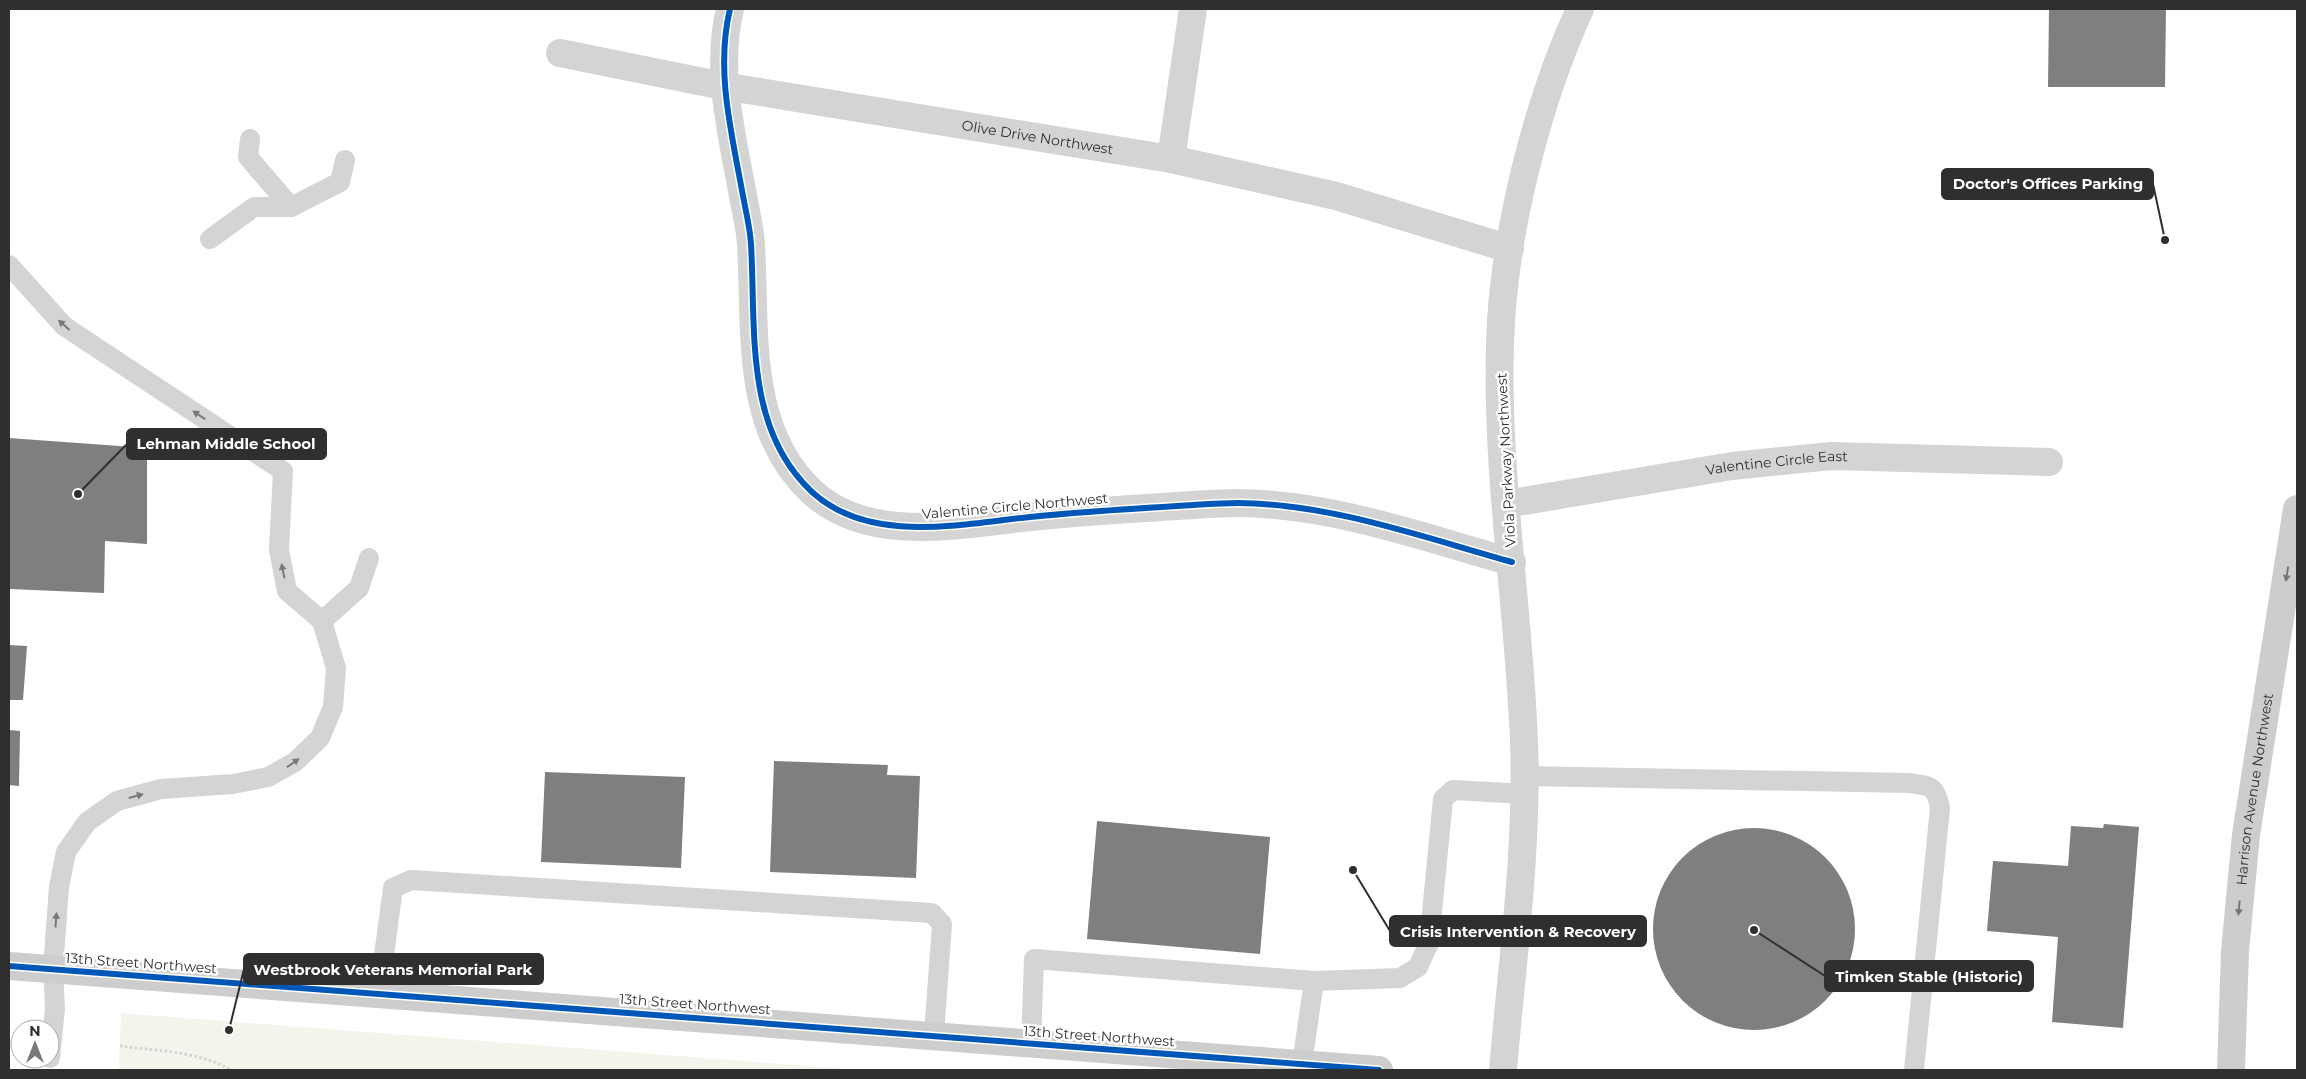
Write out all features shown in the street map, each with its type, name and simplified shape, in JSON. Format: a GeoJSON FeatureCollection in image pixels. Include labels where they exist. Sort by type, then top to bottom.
{"type":"FeatureCollection","features":[{"type":"Feature","properties":{"kind":"main road","name":"Harrison Avenue Northwest"},"geometry":{"type":"LineString","coordinates":[[2230,1070],[2235,951],[2246,835],[2297,509]]}},
{"type":"Feature","properties":{"kind":"main road","name":"13th Street Northwest"},"geometry":{"type":"LineString","coordinates":[[9,966],[1379,1070]]}},
{"type":"Feature","properties":{"kind":"street","name":"Valentine Circle Northwest"},"geometry":{"type":"LineString","coordinates":[[730,9],[723,86],[751,240],[760,393],[766,420],[776,444],[794,472],[814,494],[835,509],[868,520],[919,527],[959,526],[1029,517],[1168,506],[1237,503],[1285,507],[1340,515],[1379,524],[1512,562]]}},
{"type":"Feature","properties":{"kind":"street"},"geometry":{"type":"LineString","coordinates":[[1171,159],[1193,9]]}},
{"type":"Feature","properties":{"kind":"street","name":"Viola Parkway Northwest"},"geometry":{"type":"LineString","coordinates":[[1502,1070],[1522,850],[1524,738],[1500,424],[1500,344],[1510,249],[1522,189],[1536,133],[1555,74],[1580,9]]}},
{"type":"Feature","properties":{"kind":"street","name":"Olive Drive Northwest"},"geometry":{"type":"LineString","coordinates":[[560,53],[723,86],[1171,159],[1336,196],[1510,249]]}},
{"type":"Feature","properties":{"kind":"street","name":"Valentine Circle East"},"geometry":{"type":"LineString","coordinates":[[1506,504],[1732,466],[1831,456],[2049,462]]}},
{"type":"Feature","properties":{"kind":"lane"},"geometry":{"type":"LineString","coordinates":[[250,139],[248,157],[291,207]]}},
{"type":"Feature","properties":{"kind":"lane"},"geometry":{"type":"LineString","coordinates":[[210,239],[254,207],[291,207],[340,182],[345,160]]}},
{"type":"Feature","properties":{"kind":"lane"},"geometry":{"type":"LineString","coordinates":[[9,265],[64,326],[284,471],[279,550],[287,590],[322,621],[336,668],[333,707],[320,738],[295,762],[268,778],[233,784],[161,789],[117,801],[87,822],[66,852],[58,887],[53,969],[54,1019]]}},
{"type":"Feature","properties":{"kind":"lane"},"geometry":{"type":"LineString","coordinates":[[322,621],[359,588],[369,558]]}},
{"type":"Feature","properties":{"kind":"lane"},"geometry":{"type":"LineString","coordinates":[[1031,1043],[1034,959],[1314,981],[1400,978],[1418,967],[1428,942],[1442,799],[1453,790],[1524,785],[1910,783],[1929,786],[1938,794],[1940,808],[1914,1070]]}},
{"type":"Feature","properties":{"kind":"lane"},"geometry":{"type":"LineString","coordinates":[[380,993],[393,888],[411,880],[932,913],[942,924],[934,1035]]}},
{"type":"Feature","properties":{"kind":"lane"},"geometry":{"type":"LineString","coordinates":[[1302,1064],[1314,981]]}},
{"type":"Feature","properties":{"kind":"path"},"geometry":{"type":"LineString","coordinates":[[120,1046],[184,1054],[224,1066],[231,1070]]}},
{"type":"Feature","properties":{"kind":"shaded area"},"geometry":{"type":"Polygon","coordinates":[[[121,1013],[861,1070],[119,1070],[121,1013]]]}},
{"type":"Feature","properties":{"kind":"building"},"geometry":{"type":"Polygon","coordinates":[[[2049,9],[2166,9],[2165,87],[2048,87],[2049,9]]]}},
{"type":"Feature","properties":{"kind":"building"},"geometry":{"type":"Polygon","coordinates":[[[9,438],[147,448],[147,544],[105,541],[104,593],[9,589],[9,438]]]}},
{"type":"Feature","properties":{"kind":"building"},"geometry":{"type":"Polygon","coordinates":[[[9,645],[27,646],[23,700],[9,700],[9,645]]]}},
{"type":"Feature","properties":{"kind":"building"},"geometry":{"type":"Polygon","coordinates":[[[9,730],[20,731],[19,786],[9,785],[9,730]]]}},
{"type":"Feature","properties":{"kind":"building"},"geometry":{"type":"Polygon","coordinates":[[[774,761],[888,765],[887,775],[920,776],[916,878],[770,872],[774,761]]]}},
{"type":"Feature","properties":{"kind":"building"},"geometry":{"type":"Polygon","coordinates":[[[545,772],[685,777],[681,868],[541,862],[545,772]]]}},
{"type":"Feature","properties":{"kind":"building"},"geometry":{"type":"Polygon","coordinates":[[[1097,821],[1270,837],[1260,954],[1087,939],[1097,821]]]}},
{"type":"Feature","properties":{"kind":"building"},"geometry":{"type":"Polygon","coordinates":[[[2104,824],[2139,827],[2123,1028],[2052,1022],[2058,937],[1987,931],[1993,861],[2068,866],[2071,826],[2103,828],[2104,824]]]}},
{"type":"Feature","properties":{"kind":"building"},"geometry":{"type":"Polygon","coordinates":[[[1744,828],[1764,828],[1793,835],[1826,857],[1848,890],[1855,919],[1855,939],[1848,968],[1826,1001],[1793,1023],[1764,1030],[1744,1030],[1715,1023],[1682,1001],[1660,968],[1653,939],[1653,919],[1660,890],[1682,857],[1715,835],[1744,828]]]}},
{"type":"Feature","properties":{"kind":"cycle path"},"geometry":{"type":"LineString","coordinates":[[730,9],[724,56],[725,79],[730,126],[748,220],[755,343],[758,376],[764,408],[774,439],[790,467],[812,492],[835,509],[861,519],[888,525],[917,527],[975,524],[1048,515],[1159,507],[1230,503],[1273,505],[1308,509],[1376,524],[1512,562]]}},
{"type":"Feature","properties":{"kind":"cycle path"},"geometry":{"type":"LineString","coordinates":[[9,966],[1379,1070]]}},
{"type":"Feature","properties":{"kind":"place","name":"Doctor's Offices Parking"},"geometry":{"type":"Point","coordinates":[2165,240]}},
{"type":"Feature","properties":{"kind":"place","name":"Lehman Middle School"},"geometry":{"type":"Point","coordinates":[78,494]}},
{"type":"Feature","properties":{"kind":"place","name":"Crisis Intervention & Recovery"},"geometry":{"type":"Point","coordinates":[1353,870]}},
{"type":"Feature","properties":{"kind":"place","name":"Timken Stable (Historic)"},"geometry":{"type":"Point","coordinates":[1754,930]}},
{"type":"Feature","properties":{"kind":"place","name":"Westbrook Veterans Memorial Park"},"geometry":{"type":"Point","coordinates":[229,1030]}}]}
